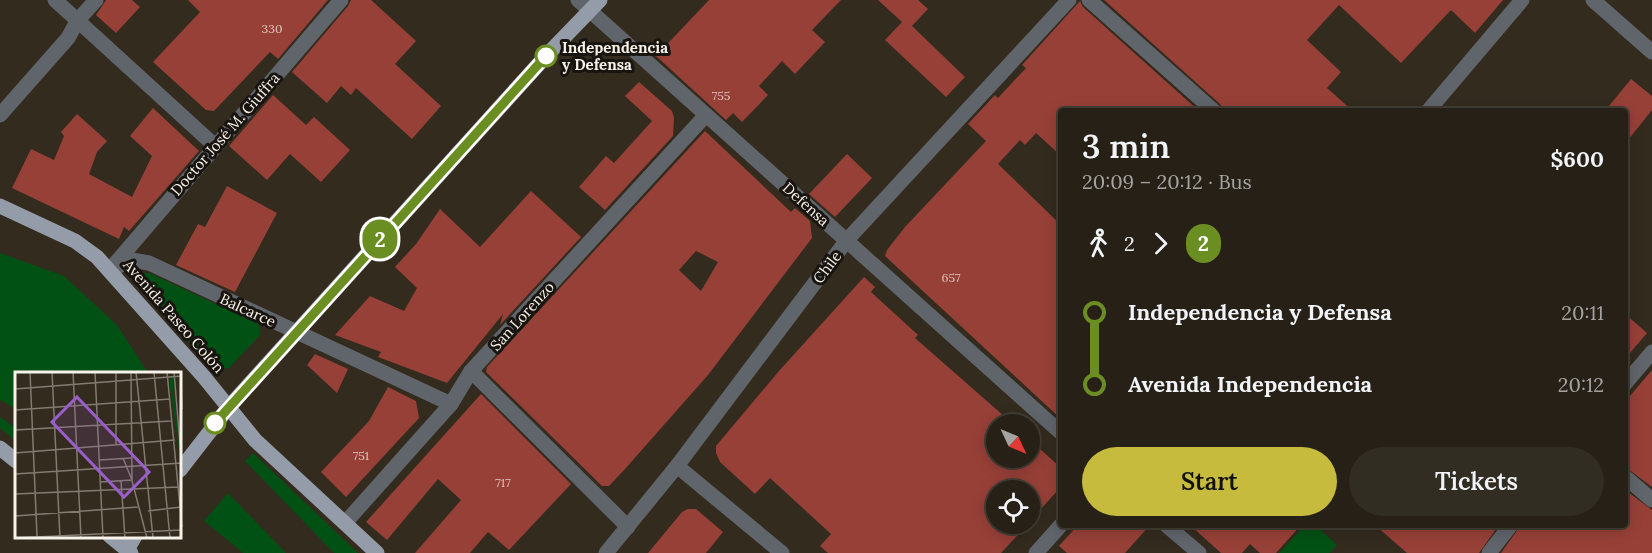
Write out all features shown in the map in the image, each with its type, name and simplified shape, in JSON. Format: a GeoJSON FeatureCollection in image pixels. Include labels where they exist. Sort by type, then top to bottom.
{"type":"FeatureCollection","features":[{"type":"Feature","properties":{"kind":"main road"},"geometry":{"type":"LineString","coordinates":[[182,467],[228,408],[589,3]]}},
{"type":"Feature","properties":{"kind":"main road","name":"Avenida Paseo Colón"},"geometry":{"type":"LineString","coordinates":[[0,206],[75,241],[110,270],[255,440],[377,553]]}},
{"type":"Feature","properties":{"kind":"main road"},"geometry":{"type":"LineString","coordinates":[[0,448],[15,460]]}},
{"type":"Feature","properties":{"kind":"main road"},"geometry":{"type":"LineString","coordinates":[[111,538],[129,552],[135,538]]}},
{"type":"Feature","properties":{"kind":"street"},"geometry":{"type":"LineString","coordinates":[[55,0],[214,145]]}},
{"type":"Feature","properties":{"kind":"street"},"geometry":{"type":"LineString","coordinates":[[0,115],[68,38],[78,20],[96,0]]}},
{"type":"Feature","properties":{"kind":"street","name":"Doctor José M. Giuffra"},"geometry":{"type":"LineString","coordinates":[[110,270],[214,145],[341,0]]}},
{"type":"Feature","properties":{"kind":"street","name":"Chile"},"geometry":{"type":"LineString","coordinates":[[606,553],[677,466],[847,240],[1069,0]]}},
{"type":"Feature","properties":{"kind":"street"},"geometry":{"type":"LineString","coordinates":[[1089,0],[1211,108]]}},
{"type":"Feature","properties":{"kind":"street"},"geometry":{"type":"LineString","coordinates":[[1431,108],[1522,0]]}},
{"type":"Feature","properties":{"kind":"street"},"geometry":{"type":"LineString","coordinates":[[1593,0],[1652,52]]}},
{"type":"Feature","properties":{"kind":"street","name":"Defensa"},"geometry":{"type":"LineString","coordinates":[[589,3],[706,115],[1058,430]]}},
{"type":"Feature","properties":{"kind":"street","name":"San Lorenzo"},"geometry":{"type":"LineString","coordinates":[[345,523],[451,404],[471,371],[706,115]]}},
{"type":"Feature","properties":{"kind":"street","name":"Balcarce"},"geometry":{"type":"LineString","coordinates":[[110,270],[132,260],[149,263],[451,404]]}},
{"type":"Feature","properties":{"kind":"street"},"geometry":{"type":"LineString","coordinates":[[1628,380],[1652,352]]}},
{"type":"Feature","properties":{"kind":"street"},"geometry":{"type":"LineString","coordinates":[[471,371],[628,527]]}},
{"type":"Feature","properties":{"kind":"street"},"geometry":{"type":"LineString","coordinates":[[677,466],[782,553]]}},
{"type":"Feature","properties":{"kind":"street"},"geometry":{"type":"LineString","coordinates":[[1628,479],[1652,500]]}},
{"type":"Feature","properties":{"kind":"street"},"geometry":{"type":"LineString","coordinates":[[1036,553],[1058,528]]}},
{"type":"Feature","properties":{"kind":"street"},"geometry":{"type":"LineString","coordinates":[[1170,528],[1199,553]]}},
{"type":"Feature","properties":{"kind":"street"},"geometry":{"type":"LineString","coordinates":[[1489,553],[1509,528]]}},
{"type":"Feature","properties":{"kind":"green space"},"geometry":{"type":"Polygon","coordinates":[[[0,253],[64,276],[117,325],[147,372],[15,372],[15,408],[0,400],[0,253]]]}},
{"type":"Feature","properties":{"kind":"green space"},"geometry":{"type":"Polygon","coordinates":[[[142,273],[149,273],[259,324],[260,335],[229,368],[221,369],[210,365],[138,286],[137,279],[142,273]]]}},
{"type":"Feature","properties":{"kind":"green space"},"geometry":{"type":"Polygon","coordinates":[[[0,417],[15,427],[15,440],[0,428],[0,417]]]}},
{"type":"Feature","properties":{"kind":"green space"},"geometry":{"type":"Polygon","coordinates":[[[253,453],[358,553],[334,553],[245,461],[253,453]]]}},
{"type":"Feature","properties":{"kind":"green space"},"geometry":{"type":"Polygon","coordinates":[[[228,493],[286,553],[243,553],[204,521],[228,493]]]}},
{"type":"Feature","properties":{"kind":"green space"},"geometry":{"type":"Polygon","coordinates":[[[1302,528],[1318,528],[1337,545],[1330,553],[1279,553],[1302,528]]]}},
{"type":"Feature","properties":{"kind":"building"},"geometry":{"type":"Polygon","coordinates":[[[106,0],[132,0],[140,7],[116,33],[96,15],[106,0]]]}},
{"type":"Feature","properties":{"kind":"building"},"geometry":{"type":"Polygon","coordinates":[[[188,0],[328,0],[278,59],[270,52],[214,111],[206,110],[153,62],[200,12],[188,0]]]}},
{"type":"Feature","properties":{"kind":"building"},"geometry":{"type":"Polygon","coordinates":[[[351,0],[371,0],[416,41],[395,64],[441,106],[412,139],[356,88],[351,95],[341,86],[327,103],[292,72],[351,0]]]}},
{"type":"Feature","properties":{"kind":"building"},"geometry":{"type":"Polygon","coordinates":[[[709,0],[841,0],[812,30],[825,42],[795,74],[782,61],[759,86],[768,95],[742,122],[733,113],[726,120],[656,56],[709,0]]]}},
{"type":"Feature","properties":{"kind":"building"},"geometry":{"type":"Polygon","coordinates":[[[878,0],[918,0],[928,9],[912,26],[965,77],[946,97],[885,40],[902,22],[878,0]]]}},
{"type":"Feature","properties":{"kind":"building"},"geometry":{"type":"Polygon","coordinates":[[[1104,0],[1503,0],[1475,33],[1451,10],[1401,63],[1339,5],[1307,40],[1341,72],[1327,88],[1350,108],[1222,108],[1104,0]]]}},
{"type":"Feature","properties":{"kind":"building"},"geometry":{"type":"Polygon","coordinates":[[[1080,1],[1083,7],[1196,108],[1058,108],[1058,153],[1036,133],[1025,145],[1020,140],[998,164],[1058,222],[1058,416],[885,256],[905,227],[986,141],[968,124],[995,95],[998,98],[1026,68],[1022,65],[1080,1]]]}},
{"type":"Feature","properties":{"kind":"building"},"geometry":{"type":"Polygon","coordinates":[[[1631,79],[1652,96],[1652,110],[1628,140],[1628,108],[1607,108],[1631,79]]]}},
{"type":"Feature","properties":{"kind":"building"},"geometry":{"type":"Polygon","coordinates":[[[639,82],[672,111],[673,136],[605,210],[579,187],[606,156],[614,163],[652,121],[625,96],[639,82]]]}},
{"type":"Feature","properties":{"kind":"building"},"geometry":{"type":"Polygon","coordinates":[[[273,95],[306,125],[314,117],[350,150],[321,182],[290,154],[267,180],[229,146],[273,95]]]}},
{"type":"Feature","properties":{"kind":"building"},"geometry":{"type":"Polygon","coordinates":[[[153,108],[199,151],[129,231],[124,227],[119,239],[12,188],[31,149],[54,160],[64,136],[61,132],[77,114],[107,141],[97,152],[89,174],[132,197],[152,156],[130,136],[153,108]]]}},
{"type":"Feature","properties":{"kind":"building"},"geometry":{"type":"Polygon","coordinates":[[[705,131],[791,212],[795,208],[810,221],[812,238],[708,375],[609,486],[602,486],[486,372],[487,367],[705,131]],[[696,251],[679,270],[701,291],[718,262],[696,251]]]}},
{"type":"Feature","properties":{"kind":"building"},"geometry":{"type":"Polygon","coordinates":[[[847,154],[872,178],[835,217],[809,194],[847,154]]]}},
{"type":"Feature","properties":{"kind":"building"},"geometry":{"type":"Polygon","coordinates":[[[227,186],[277,213],[235,292],[176,265],[198,224],[205,227],[227,186]]]}},
{"type":"Feature","properties":{"kind":"building"},"geometry":{"type":"Polygon","coordinates":[[[531,191],[581,237],[500,325],[503,314],[447,383],[378,357],[381,352],[335,335],[370,296],[404,311],[417,288],[395,267],[416,244],[440,209],[480,247],[531,191]]]}},
{"type":"Feature","properties":{"kind":"building"},"geometry":{"type":"Polygon","coordinates":[[[864,277],[875,287],[871,292],[918,335],[915,338],[1002,414],[986,414],[986,468],[1040,468],[1040,449],[1058,465],[1058,490],[1040,510],[1040,480],[986,480],[986,534],[1019,534],[1001,553],[828,553],[820,546],[831,534],[770,478],[755,494],[720,462],[716,446],[779,371],[864,277]]]}},
{"type":"Feature","properties":{"kind":"building"},"geometry":{"type":"Polygon","coordinates":[[[1628,316],[1647,333],[1628,355],[1628,316]]]}},
{"type":"Feature","properties":{"kind":"building"},"geometry":{"type":"Polygon","coordinates":[[[315,354],[348,369],[337,393],[307,365],[315,354]]]}},
{"type":"Feature","properties":{"kind":"building"},"geometry":{"type":"Polygon","coordinates":[[[1652,370],[1652,487],[1628,469],[1628,398],[1652,370]]]}},
{"type":"Feature","properties":{"kind":"building"},"geometry":{"type":"Polygon","coordinates":[[[388,387],[416,401],[419,418],[346,497],[321,472],[369,421],[388,387]]]}},
{"type":"Feature","properties":{"kind":"building"},"geometry":{"type":"Polygon","coordinates":[[[481,394],[571,484],[509,550],[488,532],[470,553],[415,553],[461,500],[438,479],[387,540],[366,522],[481,394]]]}},
{"type":"Feature","properties":{"kind":"building"},"geometry":{"type":"Polygon","coordinates":[[[1628,492],[1652,510],[1652,553],[1501,553],[1519,528],[1628,528],[1628,492]]]}},
{"type":"Feature","properties":{"kind":"building"},"geometry":{"type":"Polygon","coordinates":[[[696,509],[723,532],[706,553],[648,553],[682,512],[696,509]]]}},
{"type":"Feature","properties":{"kind":"building"},"geometry":{"type":"Polygon","coordinates":[[[1075,528],[1147,528],[1125,553],[1067,553],[1059,546],[1075,528]]]}},
{"type":"Feature","properties":{"kind":"building"},"geometry":{"type":"Polygon","coordinates":[[[1193,528],[1298,528],[1276,553],[1260,553],[1250,544],[1242,553],[1221,553],[1193,528]]]}},
{"type":"Feature","properties":{"kind":"building"},"geometry":{"type":"Polygon","coordinates":[[[1378,528],[1497,528],[1479,553],[1407,553],[1378,528]]]}},
{"type":"Feature","properties":{"kind":"bus line","name":"2"},"geometry":{"type":"LineString","coordinates":[[215,423],[546,56]]}},
{"type":"Feature","properties":{"kind":"place","name":"Independencia y Defensa"},"geometry":{"type":"Point","coordinates":[546,56]}}]}
